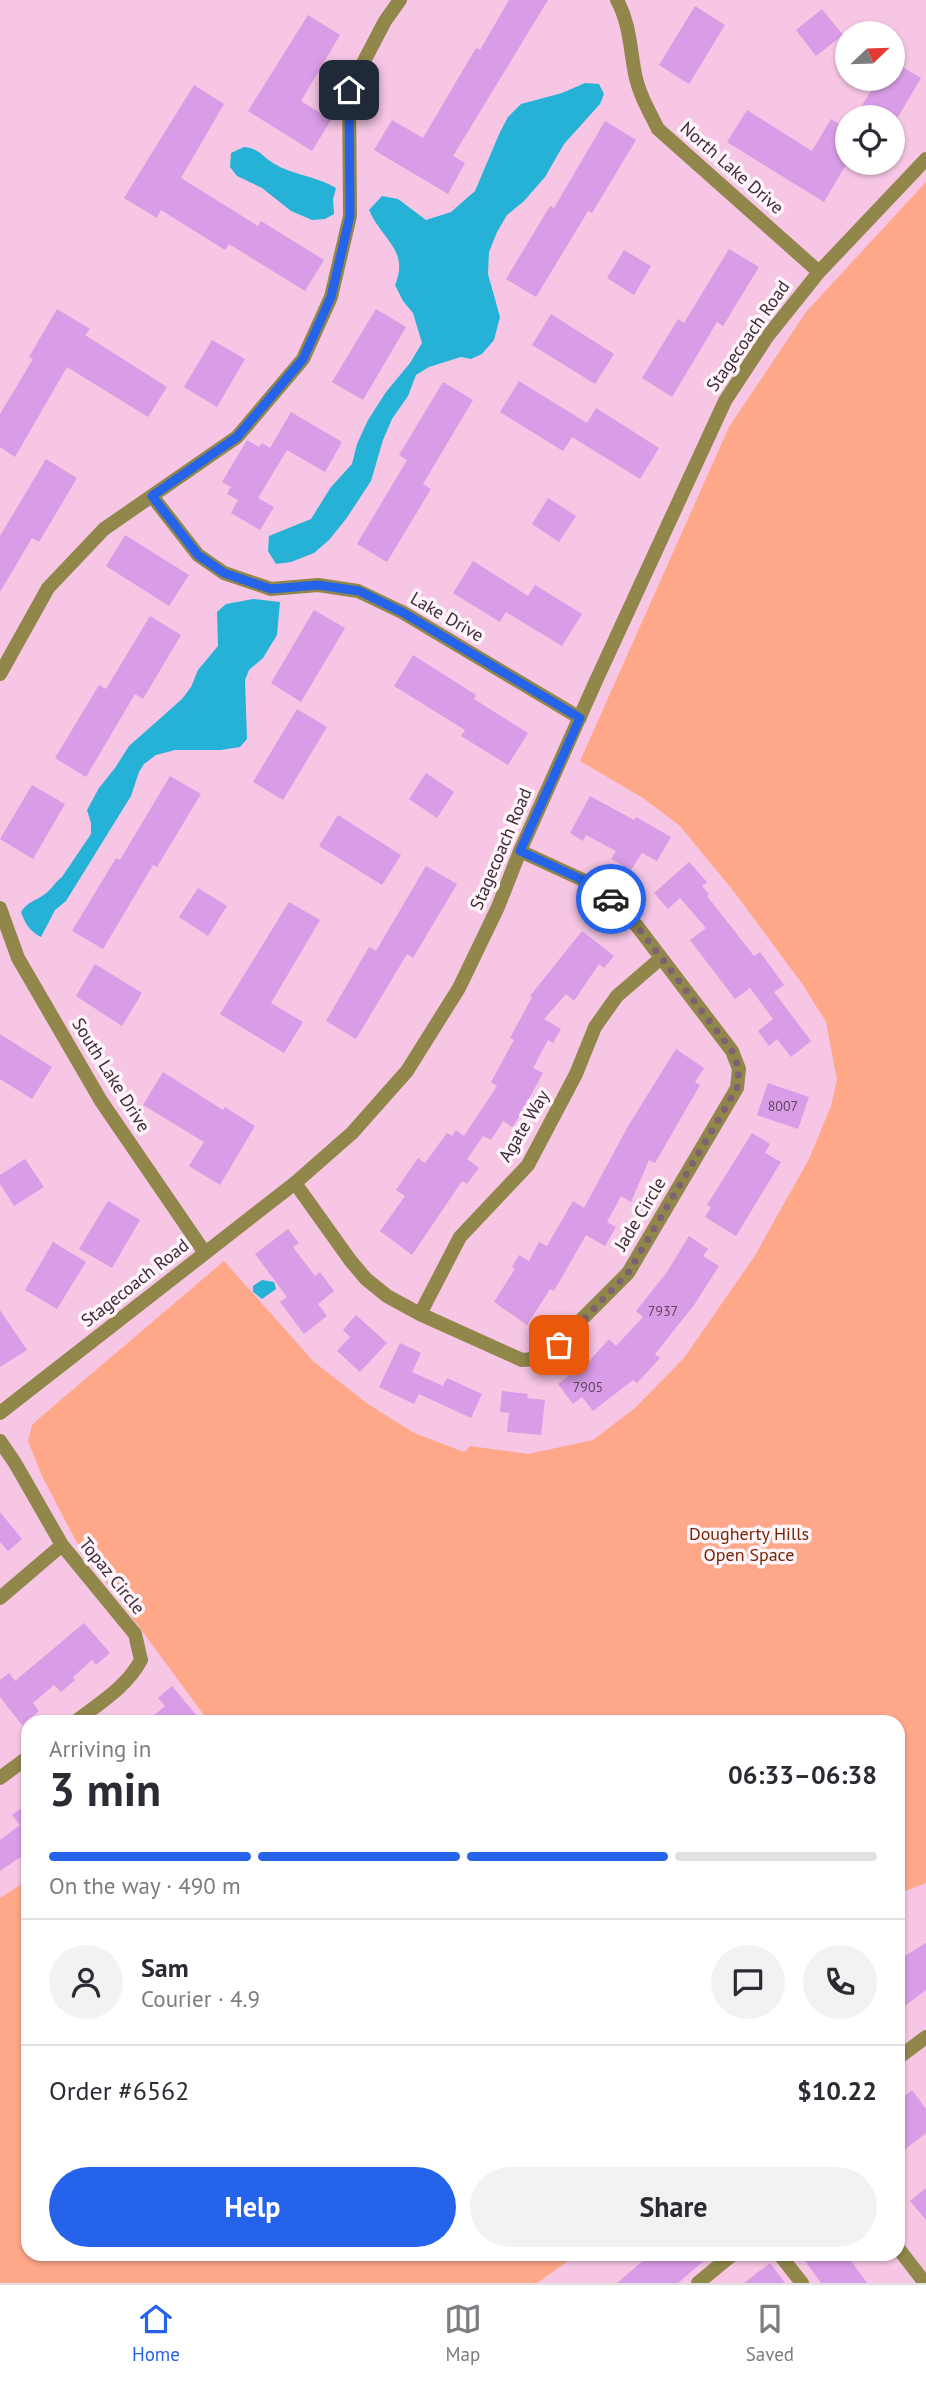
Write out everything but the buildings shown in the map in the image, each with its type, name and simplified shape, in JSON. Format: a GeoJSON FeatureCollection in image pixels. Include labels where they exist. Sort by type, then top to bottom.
{"type":"FeatureCollection","features":[{"type":"Feature","properties":{"kind":"street"},"geometry":{"type":"LineString","coordinates":[[0,674],[48,588],[104,529],[237,437],[303,359],[331,297],[350,216],[349,90],[385,21],[400,0]]}},
{"type":"Feature","properties":{"kind":"street","name":"North Lake Drive"},"geometry":{"type":"LineString","coordinates":[[618,0],[630,32],[635,74],[643,101],[658,129],[819,272]]}},
{"type":"Feature","properties":{"kind":"street","name":"Stagecoach Road"},"geometry":{"type":"LineString","coordinates":[[0,1413],[295,1183],[352,1133],[407,1071],[458,988],[498,907],[520,851],[725,401],[767,337],[819,272],[926,159]]}},
{"type":"Feature","properties":{"kind":"street","name":"Lake Drive"},"geometry":{"type":"LineString","coordinates":[[152,496],[198,555],[224,573],[271,589],[318,585],[359,591],[402,612],[580,718]]}},
{"type":"Feature","properties":{"kind":"street","name":"Jade Circle"},"geometry":{"type":"LineString","coordinates":[[295,1183],[366,1279],[387,1296],[420,1314],[522,1360],[547,1354],[559,1345],[628,1273],[737,1088],[739,1069],[732,1051],[637,926],[609,897],[583,880],[520,851]]}},
{"type":"Feature","properties":{"kind":"street","name":"South Lake Drive"},"geometry":{"type":"LineString","coordinates":[[0,908],[18,958],[101,1101],[205,1253]]}},
{"type":"Feature","properties":{"kind":"street","name":"Agate Way"},"geometry":{"type":"LineString","coordinates":[[420,1314],[460,1237],[528,1165],[576,1074],[595,1027],[617,996],[660,958]]}},
{"type":"Feature","properties":{"kind":"street","name":"Topaz Circle"},"geometry":{"type":"LineString","coordinates":[[0,1441],[62,1545],[135,1634],[141,1660],[133,1674],[84,1715]]}},
{"type":"Feature","properties":{"kind":"street"},"geometry":{"type":"LineString","coordinates":[[0,1598],[62,1545]]}},
{"type":"Feature","properties":{"kind":"street"},"geometry":{"type":"LineString","coordinates":[[0,1778],[21,1762]]}},
{"type":"Feature","properties":{"kind":"street"},"geometry":{"type":"LineString","coordinates":[[905,2052],[926,2036]]}},
{"type":"Feature","properties":{"kind":"street"},"geometry":{"type":"LineString","coordinates":[[905,2257],[925,2282]]}},
{"type":"Feature","properties":{"kind":"street"},"geometry":{"type":"LineString","coordinates":[[698,2283],[725,2261]]}},
{"type":"Feature","properties":{"kind":"street"},"geometry":{"type":"LineString","coordinates":[[785,2261],[802,2283]]}},
{"type":"Feature","properties":{"kind":"green space","name":"Dougherty Hills Open Space"},"geometry":{"type":"Polygon","coordinates":[[[926,182],[926,1883],[905,1891],[905,1715],[204,1715],[76,1541],[42,1476],[28,1441],[32,1425],[224,1261],[314,1362],[368,1404],[414,1433],[464,1452],[470,1446],[528,1454],[593,1440],[635,1408],[684,1358],[754,1257],[809,1159],[831,1106],[837,1080],[826,1022],[803,985],[735,893],[680,826],[643,798],[580,761],[729,427],[806,312],[926,182]]]}},
{"type":"Feature","properties":{"kind":"green space"},"geometry":{"type":"Polygon","coordinates":[[[21,1884],[21,2261],[568,2261],[537,2283],[0,2283],[0,1898],[21,1884]]]}},
{"type":"Feature","properties":{"kind":"water"},"geometry":{"type":"Polygon","coordinates":[[[585,83],[599,84],[604,94],[600,104],[564,144],[545,177],[524,201],[507,215],[489,252],[488,274],[500,317],[494,340],[482,354],[471,359],[461,357],[429,367],[416,375],[408,396],[392,419],[383,440],[371,481],[346,519],[314,553],[291,562],[276,564],[268,551],[269,536],[311,519],[331,487],[352,464],[357,444],[368,420],[422,343],[413,313],[395,285],[399,273],[397,254],[369,210],[382,196],[398,199],[426,220],[451,212],[475,191],[500,132],[508,117],[521,104],[562,93],[585,83]]]}},
{"type":"Feature","properties":{"kind":"water"},"geometry":{"type":"Polygon","coordinates":[[[244,147],[257,151],[280,167],[336,188],[333,199],[334,214],[325,219],[312,220],[291,211],[262,188],[237,176],[230,167],[231,153],[244,147]]]}},
{"type":"Feature","properties":{"kind":"water"},"geometry":{"type":"Polygon","coordinates":[[[253,599],[280,602],[277,635],[263,658],[249,670],[245,680],[247,739],[240,747],[221,750],[175,750],[156,755],[144,764],[131,796],[66,901],[55,910],[41,937],[37,935],[28,926],[21,912],[62,877],[91,834],[87,810],[99,788],[129,746],[182,699],[191,687],[198,670],[218,646],[217,612],[226,604],[253,599]]]}},
{"type":"Feature","properties":{"kind":"water"},"geometry":{"type":"Polygon","coordinates":[[[262,1280],[274,1282],[276,1289],[262,1299],[253,1292],[253,1286],[262,1280]]]}},
{"type":"Feature","properties":{"kind":"way so far"},"geometry":{"type":"LineString","coordinates":[[559,1345],[628,1273],[737,1088],[739,1069],[732,1051],[637,926],[611,899]]}},
{"type":"Feature","properties":{"kind":"route"},"geometry":{"type":"LineString","coordinates":[[349,90],[350,216],[331,297],[303,359],[237,437],[152,496],[198,555],[224,573],[271,589],[318,585],[359,591],[402,612],[580,718],[520,851],[583,880],[611,899]]}}]}
